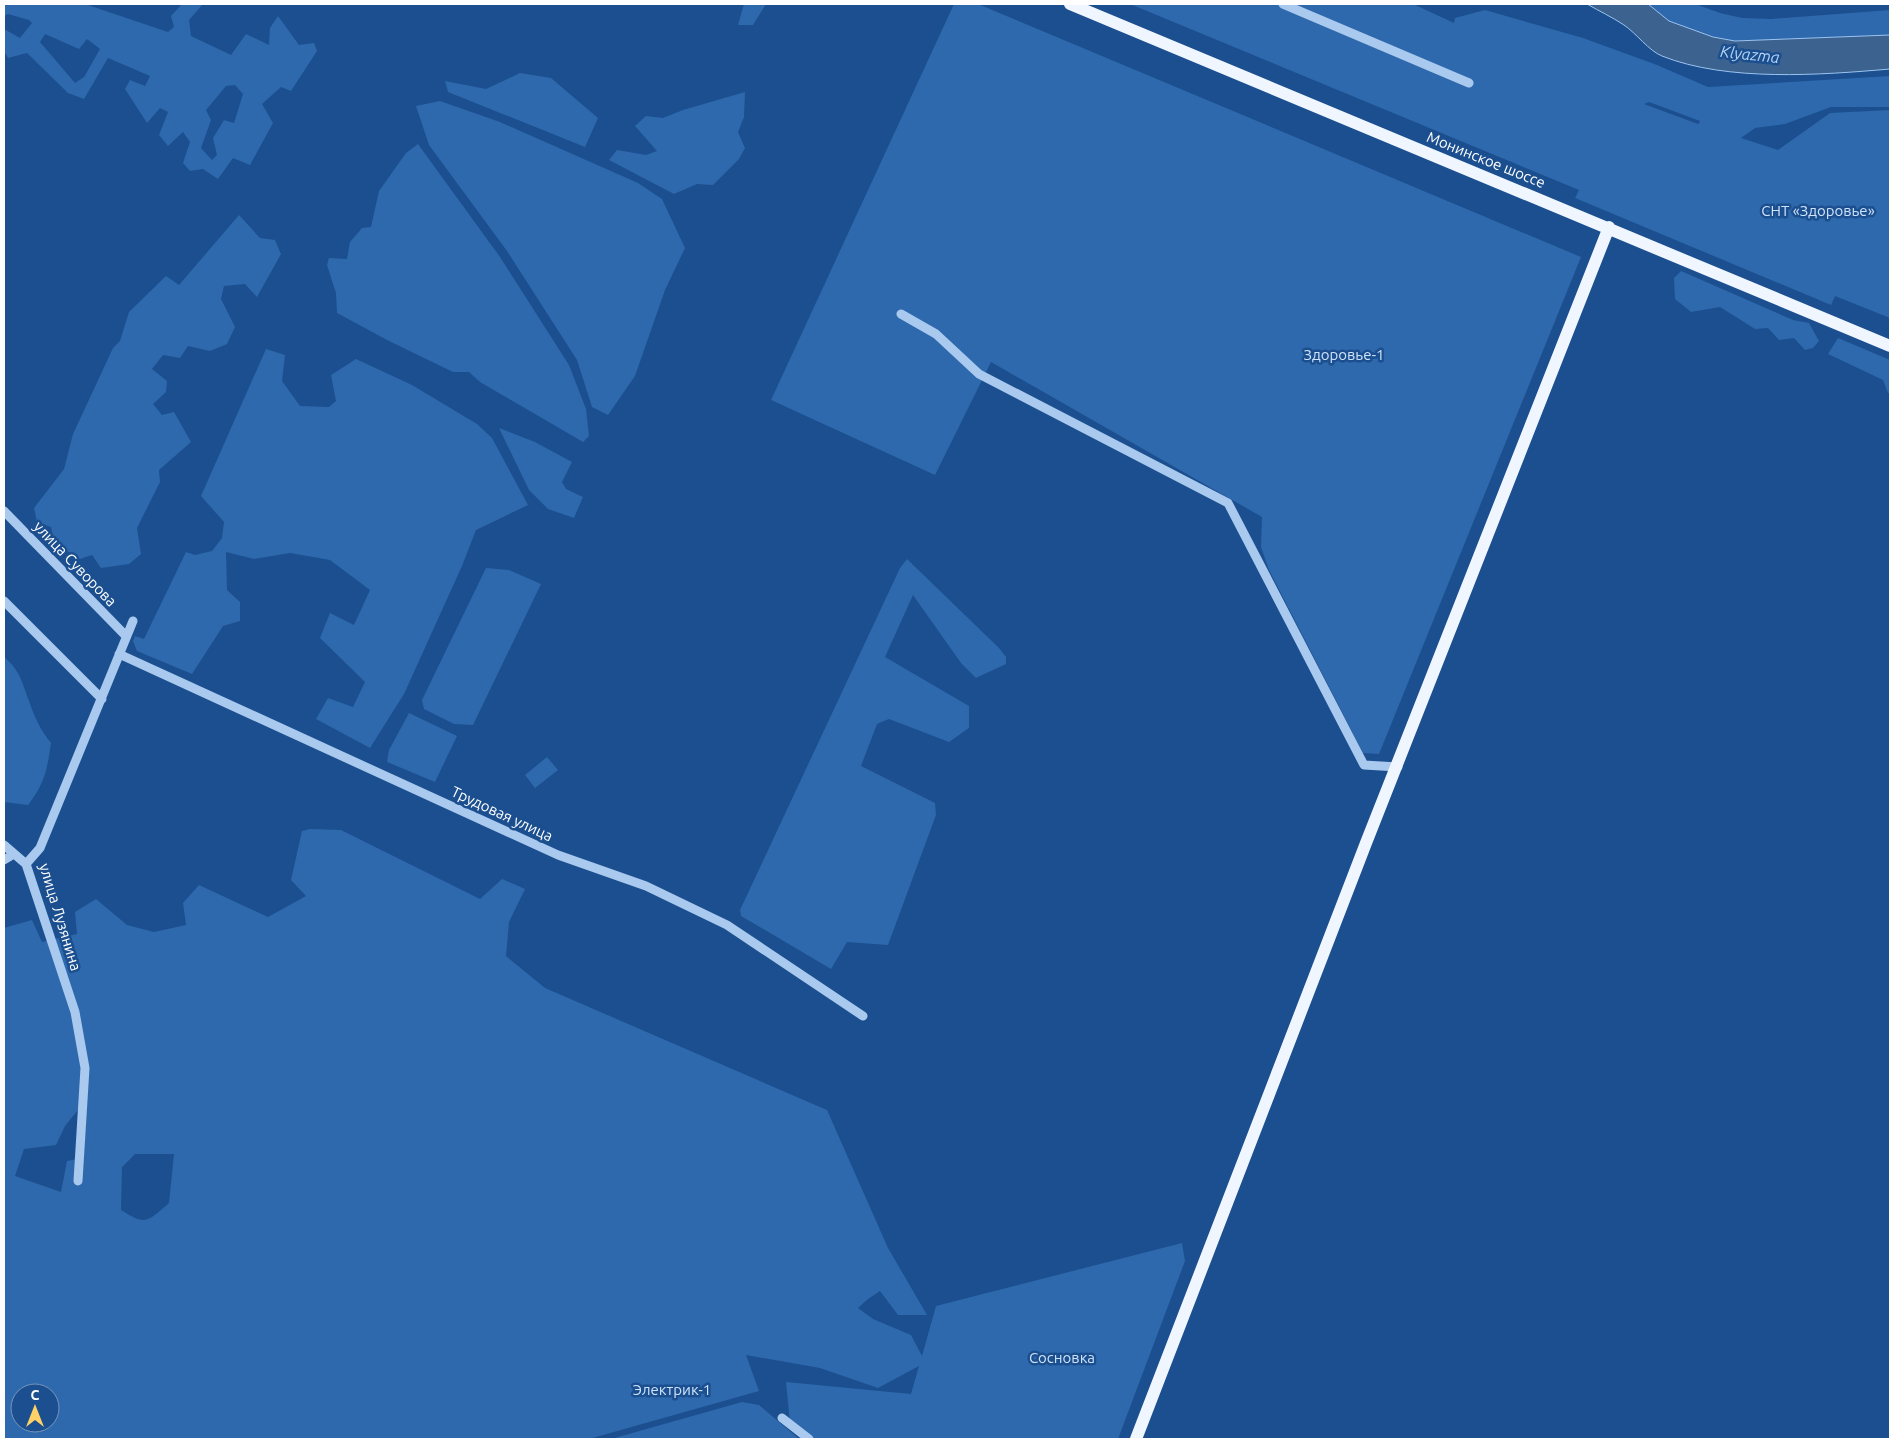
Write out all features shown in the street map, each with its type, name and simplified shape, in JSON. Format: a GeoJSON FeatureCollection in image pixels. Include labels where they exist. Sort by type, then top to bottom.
{"type":"FeatureCollection","features":[{"type":"Feature","properties":{"kind":"main road","name":"Монинское шоссе"},"geometry":{"type":"LineString","coordinates":[[1070,4],[1398,142],[1609,227],[1890,346]]}},
{"type":"Feature","properties":{"kind":"main road"},"geometry":{"type":"LineString","coordinates":[[1136,1439],[1366,843],[1398,767],[1609,227]]}},
{"type":"Feature","properties":{"kind":"street"},"geometry":{"type":"LineString","coordinates":[[1284,4],[1469,83]]}},
{"type":"Feature","properties":{"kind":"street"},"geometry":{"type":"LineString","coordinates":[[901,314],[936,334],[979,374],[1228,503],[1364,765],[1398,767]]}},
{"type":"Feature","properties":{"kind":"street","name":"улица Суворова"},"geometry":{"type":"LineString","coordinates":[[4,511],[126,636]]}},
{"type":"Feature","properties":{"kind":"street"},"geometry":{"type":"LineString","coordinates":[[4,601],[102,699]]}},
{"type":"Feature","properties":{"kind":"street","name":"улица Лузянина"},"geometry":{"type":"LineString","coordinates":[[78,1181],[85,1068],[74,1012],[26,864],[40,848],[133,621]]}},
{"type":"Feature","properties":{"kind":"street","name":"Трудовая улица"},"geometry":{"type":"LineString","coordinates":[[119,654],[558,855],[646,886],[720,922],[863,1016]]}},
{"type":"Feature","properties":{"kind":"street"},"geometry":{"type":"LineString","coordinates":[[4,845],[26,864]]}},
{"type":"Feature","properties":{"kind":"street"},"geometry":{"type":"LineString","coordinates":[[4,860],[14,854]]}},
{"type":"Feature","properties":{"kind":"street"},"geometry":{"type":"LineString","coordinates":[[782,1418],[809,1439]]}},
{"type":"Feature","properties":{"kind":"green space"},"geometry":{"type":"Polygon","coordinates":[[[4,4],[85,4],[168,32],[174,27],[171,16],[182,4],[203,4],[189,20],[191,36],[231,55],[246,34],[269,45],[270,28],[278,16],[299,45],[314,43],[317,51],[291,91],[281,87],[262,104],[273,123],[250,165],[233,158],[218,179],[203,169],[190,171],[183,163],[190,142],[183,132],[168,146],[159,135],[168,112],[160,108],[147,123],[125,89],[130,80],[145,86],[150,76],[108,58],[84,99],[68,93],[27,53],[8,58],[4,51],[4,29],[20,38],[32,23],[29,20],[8,14],[4,16],[4,4]],[[45,34],[40,42],[75,83],[84,77],[100,49],[87,39],[79,49],[45,34]],[[235,85],[226,86],[206,110],[211,120],[201,148],[212,160],[217,155],[213,138],[224,120],[234,123],[243,94],[235,85]]]}},
{"type":"Feature","properties":{"kind":"green space"},"geometry":{"type":"Polygon","coordinates":[[[744,4],[766,4],[753,25],[738,25],[744,4]]]}},
{"type":"Feature","properties":{"kind":"green space","name":"Здоровье-1"},"geometry":{"type":"Polygon","coordinates":[[[954,4],[978,4],[1581,257],[1379,754],[1363,753],[1269,570],[1261,547],[1262,517],[991,362],[935,475],[771,400],[954,4]]]}},
{"type":"Feature","properties":{"kind":"green space","name":"СНТ «Здоровье»"},"geometry":{"type":"Polygon","coordinates":[[[1130,4],[1413,4],[1454,23],[1455,18],[1485,10],[1583,38],[1657,65],[1708,87],[1890,76],[1890,107],[1831,107],[1785,124],[1755,128],[1741,138],[1778,150],[1830,113],[1890,110],[1890,318],[1835,296],[1831,305],[1575,198],[1579,190],[1130,4]],[[1649,102],[1644,104],[1698,124],[1700,121],[1649,102]]]}},
{"type":"Feature","properties":{"kind":"green space"},"geometry":{"type":"Polygon","coordinates":[[[1648,4],[1695,4],[1742,18],[1771,19],[1890,10],[1890,35],[1735,41],[1713,37],[1669,21],[1648,4]]]}},
{"type":"Feature","properties":{"kind":"green space"},"geometry":{"type":"Polygon","coordinates":[[[520,73],[551,78],[598,118],[585,147],[448,92],[445,81],[486,89],[520,73]]]}},
{"type":"Feature","properties":{"kind":"green space"},"geometry":{"type":"Polygon","coordinates":[[[745,92],[744,117],[738,132],[745,148],[739,159],[713,185],[697,184],[674,194],[609,160],[617,150],[646,155],[657,151],[635,126],[646,116],[663,118],[683,110],[745,92]]]}},
{"type":"Feature","properties":{"kind":"green space"},"geometry":{"type":"Polygon","coordinates":[[[440,101],[500,122],[638,183],[662,199],[685,248],[665,290],[635,376],[608,415],[592,407],[577,360],[507,251],[429,145],[416,106],[440,101]]]}},
{"type":"Feature","properties":{"kind":"green space"},"geometry":{"type":"Polygon","coordinates":[[[418,144],[500,257],[569,365],[586,409],[589,436],[583,442],[480,382],[469,372],[453,372],[337,313],[336,293],[327,265],[329,258],[347,259],[350,242],[362,228],[371,227],[379,191],[406,153],[418,144]]]}},
{"type":"Feature","properties":{"kind":"green space"},"geometry":{"type":"Polygon","coordinates":[[[239,215],[260,238],[275,240],[281,254],[257,297],[245,284],[224,286],[221,299],[235,327],[227,344],[210,351],[188,346],[180,358],[163,355],[152,369],[167,381],[166,392],[153,404],[162,415],[174,412],[191,442],[159,470],[160,482],[137,528],[141,554],[129,564],[101,568],[92,555],[80,559],[54,543],[51,527],[37,522],[34,508],[64,469],[73,434],[113,348],[120,341],[129,312],[166,276],[179,285],[239,215]]]}},
{"type":"Feature","properties":{"kind":"green space"},"geometry":{"type":"Polygon","coordinates":[[[1681,271],[1793,320],[1809,323],[1819,341],[1813,348],[1805,350],[1794,338],[1779,340],[1768,328],[1755,329],[1720,307],[1691,312],[1675,299],[1674,278],[1681,271]]]}},
{"type":"Feature","properties":{"kind":"green space"},"geometry":{"type":"Polygon","coordinates":[[[1838,338],[1890,360],[1890,393],[1888,393],[1883,380],[1828,354],[1838,338]]]}},
{"type":"Feature","properties":{"kind":"green space"},"geometry":{"type":"Polygon","coordinates":[[[266,349],[285,355],[282,381],[300,406],[329,407],[336,401],[331,375],[356,359],[412,385],[477,424],[492,438],[528,505],[476,530],[462,566],[404,694],[370,748],[316,719],[328,698],[353,707],[365,682],[320,638],[330,613],[354,625],[370,590],[330,560],[290,553],[254,559],[226,552],[227,590],[240,602],[240,621],[223,626],[192,674],[137,651],[133,641],[135,636],[144,639],[186,552],[195,555],[212,551],[222,538],[224,522],[201,496],[266,349]]]}},
{"type":"Feature","properties":{"kind":"green space"},"geometry":{"type":"Polygon","coordinates":[[[499,428],[535,442],[572,462],[562,482],[566,489],[583,497],[574,518],[548,509],[529,490],[499,428]]]}},
{"type":"Feature","properties":{"kind":"green space"},"geometry":{"type":"Polygon","coordinates":[[[907,559],[999,648],[1006,657],[1006,664],[976,678],[961,663],[913,595],[885,657],[969,706],[969,728],[949,742],[889,719],[877,724],[861,766],[935,803],[936,815],[888,945],[847,942],[831,969],[741,916],[740,910],[900,568],[907,559]]]}},
{"type":"Feature","properties":{"kind":"green space"},"geometry":{"type":"Polygon","coordinates":[[[486,568],[509,570],[541,584],[473,725],[454,724],[424,709],[422,700],[486,568]]]}},
{"type":"Feature","properties":{"kind":"green space"},"geometry":{"type":"Polygon","coordinates":[[[4,657],[17,672],[36,718],[51,743],[44,776],[38,790],[28,805],[4,802],[4,657]]]}},
{"type":"Feature","properties":{"kind":"green space"},"geometry":{"type":"Polygon","coordinates":[[[409,713],[457,736],[435,782],[387,762],[389,750],[409,713]]]}},
{"type":"Feature","properties":{"kind":"green space"},"geometry":{"type":"Polygon","coordinates":[[[547,757],[558,770],[535,788],[525,775],[547,757]]]}},
{"type":"Feature","properties":{"kind":"green space"},"geometry":{"type":"Polygon","coordinates":[[[310,829],[341,830],[480,899],[502,879],[525,889],[509,922],[506,956],[545,988],[827,1110],[888,1248],[927,1315],[898,1315],[880,1291],[858,1308],[873,1319],[911,1335],[922,1356],[936,1306],[1182,1243],[1185,1261],[1118,1439],[812,1439],[790,1423],[786,1382],[911,1394],[919,1366],[878,1388],[820,1368],[746,1355],[759,1391],[589,1439],[4,1439],[4,928],[32,920],[42,942],[77,934],[75,912],[96,899],[127,925],[154,932],[186,925],[183,903],[199,885],[268,917],[306,896],[291,880],[302,831],[310,829]],[[78,1110],[65,1126],[56,1145],[24,1149],[15,1176],[61,1192],[67,1161],[77,1159],[78,1110]],[[135,1154],[122,1167],[121,1210],[141,1220],[146,1220],[169,1203],[174,1154],[135,1154]]]}},
{"type":"Feature","properties":{"kind":"green space"},"geometry":{"type":"Polygon","coordinates":[[[742,1402],[759,1405],[799,1439],[611,1439],[742,1402]]]}},
{"type":"Feature","properties":{"kind":"water","name":"Klyazma"},"geometry":{"type":"Polygon","coordinates":[[[1587,4],[1648,4],[1669,21],[1713,37],[1735,41],[1890,35],[1890,69],[1805,74],[1745,73],[1715,70],[1657,54],[1624,25],[1587,4]]]}},
{"type":"Feature","properties":{"kind":"park label","name":"Сосновка"},"geometry":{"type":"Point","coordinates":[1062,1358]}},
{"type":"Feature","properties":{"kind":"park label","name":"Электрик-1"},"geometry":{"type":"Point","coordinates":[672,1390]}}]}
